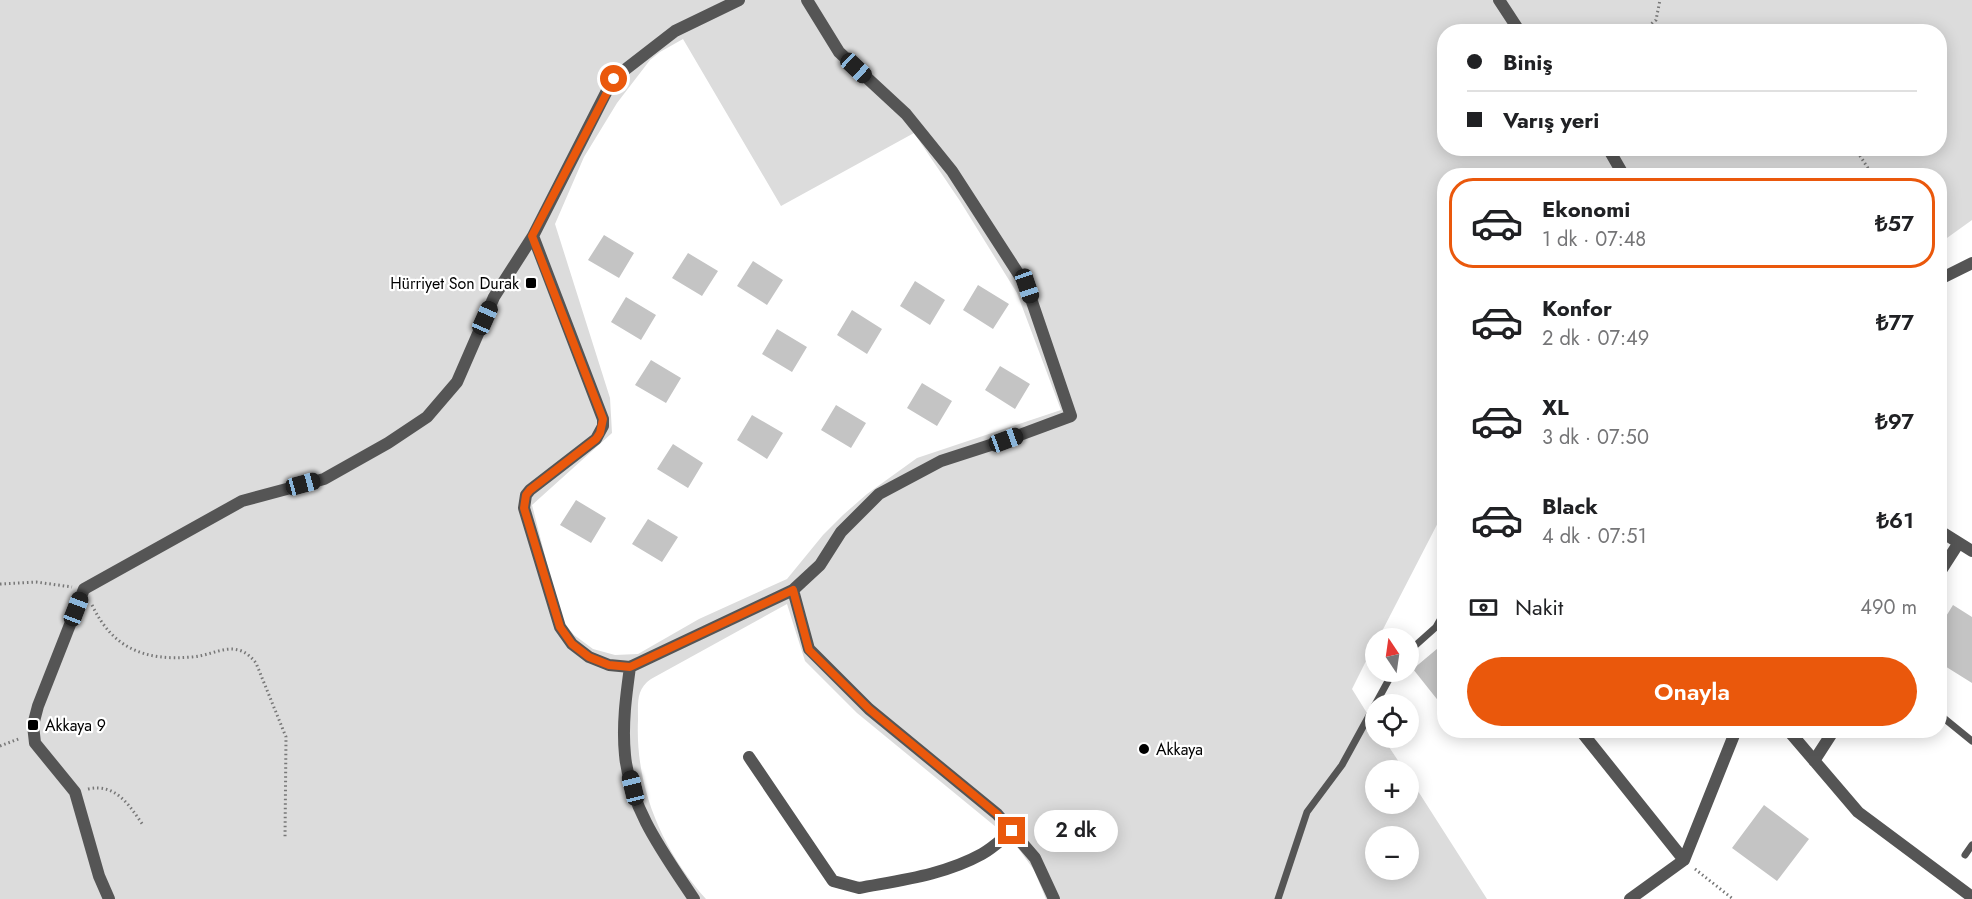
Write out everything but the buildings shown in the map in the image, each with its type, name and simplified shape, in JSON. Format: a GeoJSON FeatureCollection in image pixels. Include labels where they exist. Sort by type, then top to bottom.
{"type":"FeatureCollection","features":[{"type":"Feature","properties":{"kind":"street"},"geometry":{"type":"LineString","coordinates":[[110,899],[99,876],[75,792],[35,743],[33,724],[84,589],[242,501],[324,479],[388,443],[427,417],[457,382],[494,297],[532,236],[614,79],[675,31],[740,0]]}},
{"type":"Feature","properties":{"kind":"street"},"geometry":{"type":"LineString","coordinates":[[532,236],[603,419],[596,439],[530,490],[526,495],[524,508],[560,627],[572,644],[589,657],[609,665],[630,667],[793,590],[820,565],[841,532],[879,494],[941,461],[1071,416],[1027,286],[951,171],[906,114],[839,52],[807,0]]}},
{"type":"Feature","properties":{"kind":"street"},"geometry":{"type":"LineString","coordinates":[[1499,0],[1515,24]]}},
{"type":"Feature","properties":{"kind":"street"},"geometry":{"type":"LineString","coordinates":[[1947,276],[1972,263]]}},
{"type":"Feature","properties":{"kind":"street"},"geometry":{"type":"LineString","coordinates":[[1947,536],[1972,551]]}},
{"type":"Feature","properties":{"kind":"street"},"geometry":{"type":"LineString","coordinates":[[1947,561],[1958,544]]}},
{"type":"Feature","properties":{"kind":"street"},"geometry":{"type":"LineString","coordinates":[[793,590],[809,650],[869,709],[997,814],[1035,858],[1054,899]]}},
{"type":"Feature","properties":{"kind":"street"},"geometry":{"type":"LineString","coordinates":[[630,667],[624,714],[625,756],[637,804],[660,849],[694,899]]}},
{"type":"Feature","properties":{"kind":"street"},"geometry":{"type":"LineString","coordinates":[[1586,738],[1684,860]]}},
{"type":"Feature","properties":{"kind":"street"},"geometry":{"type":"LineString","coordinates":[[1629,899],[1684,860],[1733,738]]}},
{"type":"Feature","properties":{"kind":"street"},"geometry":{"type":"LineString","coordinates":[[1795,738],[1858,812],[1970,891]]}},
{"type":"Feature","properties":{"kind":"street"},"geometry":{"type":"LineString","coordinates":[[1814,761],[1829,738]]}},
{"type":"Feature","properties":{"kind":"street"},"geometry":{"type":"LineString","coordinates":[[749,757],[833,881],[851,887],[859,888],[928,875],[958,865],[984,853],[1012,831]]}},
{"type":"Feature","properties":{"kind":"lane"},"geometry":{"type":"LineString","coordinates":[[1419,642],[1437,625]]}},
{"type":"Feature","properties":{"kind":"lane"},"geometry":{"type":"LineString","coordinates":[[1278,899],[1307,812],[1342,765],[1388,682]]}},
{"type":"Feature","properties":{"kind":"lane"},"geometry":{"type":"LineString","coordinates":[[1947,721],[1972,741]]}},
{"type":"Feature","properties":{"kind":"lane"},"geometry":{"type":"LineString","coordinates":[[1965,855],[1972,845]]}},
{"type":"Feature","properties":{"kind":"path"},"geometry":{"type":"LineString","coordinates":[[1651,24],[1656,20],[1660,0]]}},
{"type":"Feature","properties":{"kind":"path"},"geometry":{"type":"LineString","coordinates":[[0,584],[36,582],[84,589],[97,616],[116,640],[136,652],[159,656],[193,657],[234,648],[250,656],[256,663],[286,737],[285,838]]}},
{"type":"Feature","properties":{"kind":"path"},"geometry":{"type":"LineString","coordinates":[[0,746],[34,732]]}},
{"type":"Feature","properties":{"kind":"path"},"geometry":{"type":"LineString","coordinates":[[75,792],[97,787],[116,792],[142,825]]}},
{"type":"Feature","properties":{"kind":"path"},"geometry":{"type":"LineString","coordinates":[[1684,860],[1733,899]]}},
{"type":"Feature","properties":{"kind":"shaded area"},"geometry":{"type":"Polygon","coordinates":[[[0,0],[1972,0],[1972,220],[1947,238],[1947,168],[1437,168],[1437,525],[1384,628],[1365,628],[1365,663],[1352,689],[1365,710],[1365,748],[1390,748],[1398,760],[1365,760],[1365,814],[1419,814],[1419,793],[1487,899],[1046,899],[1034,870],[1013,841],[857,713],[805,661],[787,604],[651,679],[640,692],[638,745],[647,793],[664,838],[690,880],[706,899],[0,899],[0,0]],[[683,39],[650,60],[617,103],[584,157],[555,224],[610,398],[612,433],[532,505],[561,619],[574,635],[593,649],[615,655],[638,654],[699,619],[787,579],[823,535],[843,515],[867,494],[917,458],[1061,410],[1017,293],[960,201],[914,133],[781,206],[683,39]]]}},
{"type":"Feature","properties":{"kind":"place","name":"Hürriyet Son Durak"},"geometry":{"type":"Point","coordinates":[531,283]}},
{"type":"Feature","properties":{"kind":"place","name":"Akkaya 9"},"geometry":{"type":"Point","coordinates":[33,725]}},
{"type":"Feature","properties":{"kind":"place","name":"Akkaya"},"geometry":{"type":"Point","coordinates":[1144,749]}},
{"type":"Feature","properties":{"kind":"route"},"geometry":{"type":"LineString","coordinates":[[614,79],[532,236],[603,419],[603,426],[596,439],[530,490],[524,502],[560,627],[572,644],[589,657],[609,665],[630,667],[793,590],[809,650],[869,709],[997,814],[1012,831]]}}]}
